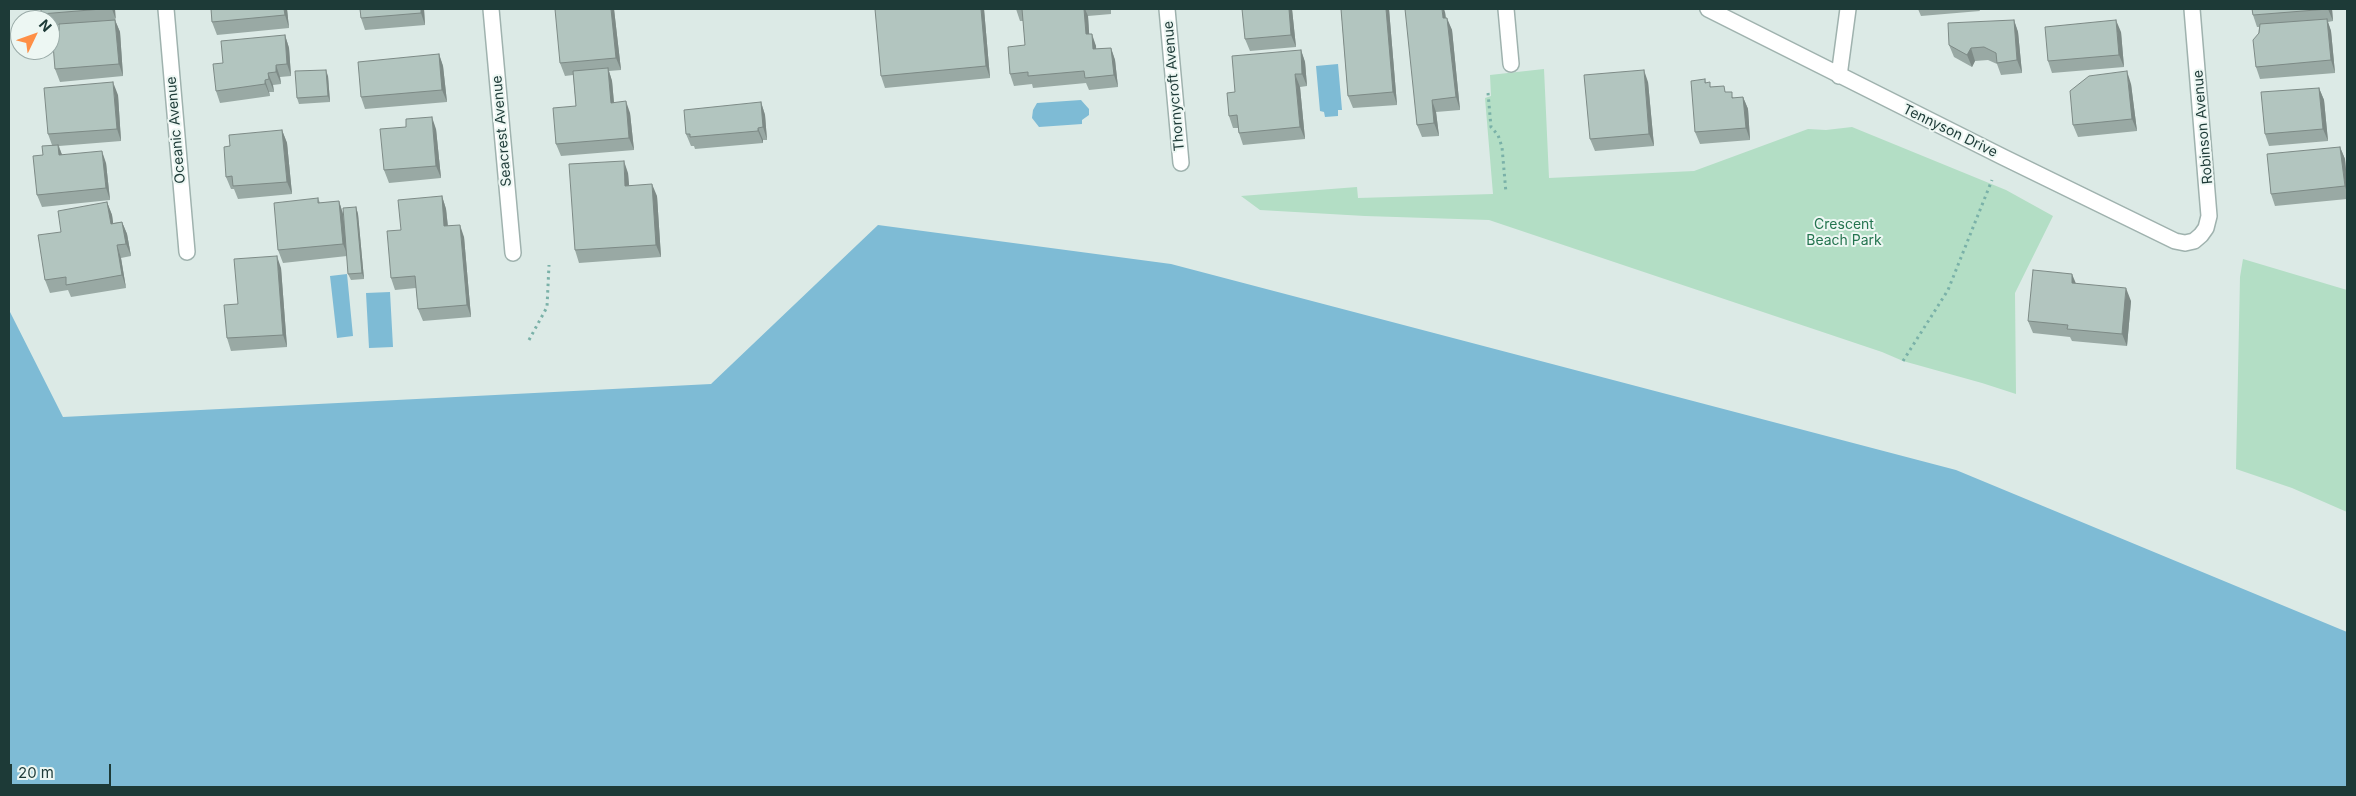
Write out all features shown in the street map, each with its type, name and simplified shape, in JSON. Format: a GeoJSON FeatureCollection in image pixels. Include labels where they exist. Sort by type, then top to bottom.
{"type":"FeatureCollection","features":[{"type":"Feature","properties":{"kind":"street","name":"Oceanic Avenue"},"geometry":{"type":"LineString","coordinates":[[166,9],[187,252]]}},
{"type":"Feature","properties":{"kind":"street","name":"Seacrest Avenue"},"geometry":{"type":"LineString","coordinates":[[491,9],[513,253]]}},
{"type":"Feature","properties":{"kind":"street","name":"Thornycroft Avenue"},"geometry":{"type":"LineString","coordinates":[[1167,9],[1181,162]]}},
{"type":"Feature","properties":{"kind":"street"},"geometry":{"type":"LineString","coordinates":[[1506,9],[1511,64]]}},
{"type":"Feature","properties":{"kind":"street","name":"Tennyson Drive"},"geometry":{"type":"LineString","coordinates":[[1708,9],[1839,76],[2175,241],[2185,243],[2194,241]]}},
{"type":"Feature","properties":{"kind":"street"},"geometry":{"type":"LineString","coordinates":[[1839,76],[1848,9]]}},
{"type":"Feature","properties":{"kind":"street","name":"Robinson Avenue"},"geometry":{"type":"LineString","coordinates":[[2192,9],[2209,201],[2206,228],[2194,241]]}},
{"type":"Feature","properties":{"kind":"path"},"geometry":{"type":"LineString","coordinates":[[1488,93],[1491,127],[1501,140],[1506,192]]}},
{"type":"Feature","properties":{"kind":"path"},"geometry":{"type":"LineString","coordinates":[[1902,361],[1948,290],[1973,224],[2003,157]]}},
{"type":"Feature","properties":{"kind":"path"},"geometry":{"type":"LineString","coordinates":[[529,340],[547,308],[549,265]]}},
{"type":"Feature","properties":{"kind":"green space","name":"Crescent Beach Park"},"geometry":{"type":"Polygon","coordinates":[[[1544,69],[1549,178],[1694,171],[1808,129],[1826,130],[1852,127],[2006,190],[2053,216],[2015,293],[2016,394],[1903,361],[1882,352],[1489,220],[1260,210],[1241,196],[1357,187],[1358,198],[1493,194],[1485,98],[1491,96],[1490,75],[1544,69]]]}},
{"type":"Feature","properties":{"kind":"green space"},"geometry":{"type":"Polygon","coordinates":[[[2243,259],[2347,290],[2347,512],[2292,488],[2236,469],[2240,277],[2243,259]]]}},
{"type":"Feature","properties":{"kind":"water"},"geometry":{"type":"Polygon","coordinates":[[[1338,64],[1342,110],[1338,110],[1338,116],[1325,117],[1324,112],[1320,111],[1316,66],[1338,64]]]}},
{"type":"Feature","properties":{"kind":"water"},"geometry":{"type":"Polygon","coordinates":[[[1081,100],[1089,109],[1089,115],[1082,120],[1082,124],[1039,127],[1032,118],[1033,110],[1037,103],[1081,100]]]}},
{"type":"Feature","properties":{"kind":"water"},"geometry":{"type":"Polygon","coordinates":[[[878,225],[1171,264],[1956,470],[2347,632],[2347,787],[9,787],[9,310],[63,417],[711,384],[878,225]]]}},
{"type":"Feature","properties":{"kind":"water"},"geometry":{"type":"Polygon","coordinates":[[[347,274],[353,336],[337,338],[330,276],[347,274]]]}},
{"type":"Feature","properties":{"kind":"water"},"geometry":{"type":"Polygon","coordinates":[[[390,292],[393,347],[369,348],[366,293],[390,292]]]}},
{"type":"Feature","properties":{"kind":"building"},"geometry":{"type":"Polygon","coordinates":[[[102,9],[60,12],[60,10],[41,10],[102,9]]]}},
{"type":"Feature","properties":{"kind":"building"},"geometry":{"type":"Polygon","coordinates":[[[211,9],[284,9],[285,15],[212,22],[211,9]]]}},
{"type":"Feature","properties":{"kind":"building"},"geometry":{"type":"Polygon","coordinates":[[[360,9],[421,9],[421,13],[361,18],[360,9]]]}},
{"type":"Feature","properties":{"kind":"building"},"geometry":{"type":"Polygon","coordinates":[[[555,9],[611,9],[616,58],[560,63],[555,9]]]}},
{"type":"Feature","properties":{"kind":"building"},"geometry":{"type":"Polygon","coordinates":[[[875,9],[981,9],[986,66],[881,76],[875,9]]]}},
{"type":"Feature","properties":{"kind":"building"},"geometry":{"type":"Polygon","coordinates":[[[1022,9],[1084,9],[1086,34],[1092,34],[1093,49],[1111,48],[1114,75],[1085,78],[1084,71],[1028,76],[1028,72],[1010,74],[1008,47],[1025,45],[1022,9]]]}},
{"type":"Feature","properties":{"kind":"building"},"geometry":{"type":"Polygon","coordinates":[[[1242,9],[1289,9],[1291,35],[1245,39],[1242,9]]]}},
{"type":"Feature","properties":{"kind":"building"},"geometry":{"type":"Polygon","coordinates":[[[1341,9],[1386,9],[1393,92],[1348,96],[1341,9]]]}},
{"type":"Feature","properties":{"kind":"building"},"geometry":{"type":"Polygon","coordinates":[[[1405,9],[1442,9],[1443,18],[1447,18],[1456,97],[1432,100],[1434,123],[1417,125],[1405,9]]]}},
{"type":"Feature","properties":{"kind":"building"},"geometry":{"type":"Polygon","coordinates":[[[2252,9],[2328,9],[2253,15],[2252,9]]]}},
{"type":"Feature","properties":{"kind":"building"},"geometry":{"type":"Polygon","coordinates":[[[2327,19],[2331,60],[2256,67],[2253,40],[2259,33],[2260,24],[2327,19]]]}},
{"type":"Feature","properties":{"kind":"building"},"geometry":{"type":"Polygon","coordinates":[[[115,20],[119,64],[55,69],[54,60],[60,60],[60,24],[115,20]]]}},
{"type":"Feature","properties":{"kind":"building"},"geometry":{"type":"Polygon","coordinates":[[[2014,20],[2017,60],[1997,63],[1996,53],[1984,47],[1971,48],[1967,55],[1949,45],[1948,23],[2014,20]]]}},
{"type":"Feature","properties":{"kind":"building"},"geometry":{"type":"Polygon","coordinates":[[[2116,20],[2119,55],[2048,61],[2045,27],[2116,20]]]}},
{"type":"Feature","properties":{"kind":"building"},"geometry":{"type":"Polygon","coordinates":[[[285,35],[287,64],[276,65],[276,72],[268,73],[269,79],[265,80],[265,84],[216,91],[213,64],[223,63],[221,41],[285,35]]]}},
{"type":"Feature","properties":{"kind":"building"},"geometry":{"type":"Polygon","coordinates":[[[1301,50],[1302,74],[1295,74],[1300,127],[1239,133],[1237,115],[1229,116],[1227,93],[1235,92],[1232,56],[1301,50]]]}},
{"type":"Feature","properties":{"kind":"building"},"geometry":{"type":"Polygon","coordinates":[[[439,54],[442,90],[361,97],[358,62],[439,54]]]}},
{"type":"Feature","properties":{"kind":"building"},"geometry":{"type":"Polygon","coordinates":[[[608,68],[611,103],[626,101],[629,138],[556,144],[553,108],[576,106],[573,71],[608,68]]]}},
{"type":"Feature","properties":{"kind":"building"},"geometry":{"type":"Polygon","coordinates":[[[326,70],[328,96],[297,98],[295,71],[326,70]]]}},
{"type":"Feature","properties":{"kind":"building"},"geometry":{"type":"Polygon","coordinates":[[[1644,70],[1649,134],[1590,139],[1584,75],[1644,70]]]}},
{"type":"Feature","properties":{"kind":"building"},"geometry":{"type":"Polygon","coordinates":[[[2127,71],[2132,119],[2073,125],[2070,91],[2089,76],[2127,71]]]}},
{"type":"Feature","properties":{"kind":"building"},"geometry":{"type":"Polygon","coordinates":[[[1705,79],[1705,83],[1710,82],[1710,87],[1724,86],[1725,92],[1732,92],[1732,98],[1743,97],[1746,128],[1695,132],[1691,81],[1705,79]]]}},
{"type":"Feature","properties":{"kind":"building"},"geometry":{"type":"Polygon","coordinates":[[[113,82],[117,129],[48,134],[44,88],[113,82]]]}},
{"type":"Feature","properties":{"kind":"building"},"geometry":{"type":"Polygon","coordinates":[[[2319,88],[2323,129],[2265,134],[2261,92],[2319,88]]]}},
{"type":"Feature","properties":{"kind":"building"},"geometry":{"type":"Polygon","coordinates":[[[761,102],[763,127],[758,128],[758,131],[690,137],[690,134],[686,134],[684,110],[761,102]]]}},
{"type":"Feature","properties":{"kind":"building"},"geometry":{"type":"Polygon","coordinates":[[[432,117],[436,166],[384,170],[380,129],[406,127],[406,119],[432,117]]]}},
{"type":"Feature","properties":{"kind":"building"},"geometry":{"type":"Polygon","coordinates":[[[282,130],[287,182],[233,186],[232,176],[226,177],[224,147],[230,146],[229,135],[282,130]]]}},
{"type":"Feature","properties":{"kind":"building"},"geometry":{"type":"Polygon","coordinates":[[[58,145],[59,155],[102,151],[106,188],[37,195],[33,156],[43,155],[42,146],[58,145]]]}},
{"type":"Feature","properties":{"kind":"building"},"geometry":{"type":"Polygon","coordinates":[[[2340,147],[2345,186],[2271,194],[2267,154],[2340,147]]]}},
{"type":"Feature","properties":{"kind":"building"},"geometry":{"type":"Polygon","coordinates":[[[624,161],[625,186],[652,184],[656,245],[575,250],[569,164],[624,161]]]}},
{"type":"Feature","properties":{"kind":"building"},"geometry":{"type":"Polygon","coordinates":[[[442,196],[444,226],[460,225],[467,305],[418,309],[415,276],[391,278],[387,231],[401,230],[398,200],[442,196]]]}},
{"type":"Feature","properties":{"kind":"building"},"geometry":{"type":"Polygon","coordinates":[[[318,198],[318,203],[339,201],[343,244],[278,250],[274,203],[318,198]]]}},
{"type":"Feature","properties":{"kind":"building"},"geometry":{"type":"Polygon","coordinates":[[[107,202],[111,224],[122,222],[126,244],[117,245],[122,275],[66,285],[66,277],[45,280],[38,235],[61,232],[58,211],[107,202]]]}},
{"type":"Feature","properties":{"kind":"building"},"geometry":{"type":"Polygon","coordinates":[[[356,207],[362,273],[348,274],[343,208],[356,207]]]}},
{"type":"Feature","properties":{"kind":"building"},"geometry":{"type":"Polygon","coordinates":[[[277,256],[283,335],[227,338],[224,305],[238,304],[234,259],[277,256]]]}},
{"type":"Feature","properties":{"kind":"building"},"geometry":{"type":"Polygon","coordinates":[[[2033,270],[2072,274],[2072,283],[2126,288],[2122,334],[2067,329],[2068,325],[2028,321],[2033,270]]]}}]}
